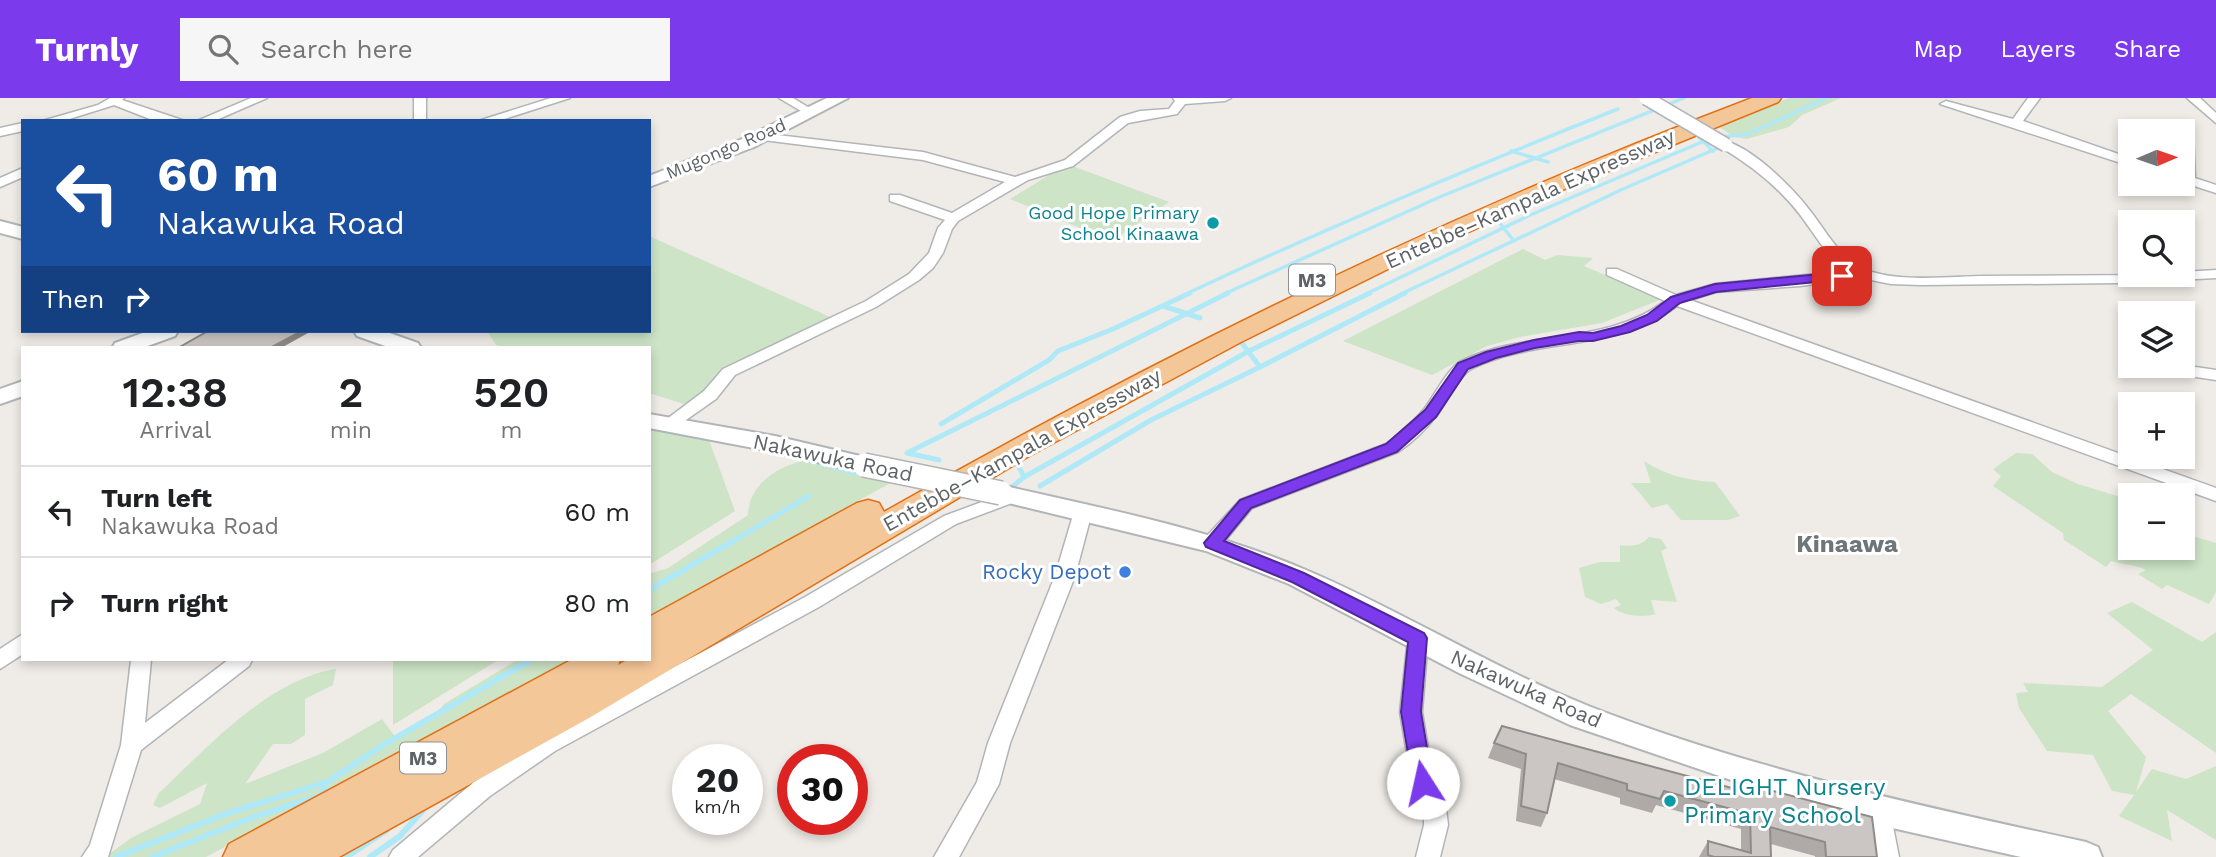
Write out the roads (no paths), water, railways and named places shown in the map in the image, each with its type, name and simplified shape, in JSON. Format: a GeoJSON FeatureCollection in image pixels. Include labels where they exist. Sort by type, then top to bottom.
{"type":"FeatureCollection","features":[{"type":"Feature","properties":{"kind":"highway","name":"Entebbe–Kampala Expressway"},"geometry":{"type":"LineString","coordinates":[[651,633],[899,493],[1190,337],[1459,208],[1638,134],[1737,98]]}},
{"type":"Feature","properties":{"kind":"highway","name":"Entebbe–Kampala Expressway"},"geometry":{"type":"LineString","coordinates":[[300,857],[611,687],[906,513],[1154,376],[1268,317],[1561,180],[1771,98]]}},
{"type":"Feature","properties":{"kind":"highway","name":"M3"},"geometry":{"type":"LineString","coordinates":[[244,857],[600,661]]}},
{"type":"Feature","properties":{"kind":"main road","name":"Mugongo Road"},"geometry":{"type":"LineString","coordinates":[[651,181],[763,136],[841,98]]}},
{"type":"Feature","properties":{"kind":"main road"},"geometry":{"type":"LineString","coordinates":[[0,227],[21,232]]}},
{"type":"Feature","properties":{"kind":"main road"},"geometry":{"type":"LineString","coordinates":[[128,346],[162,333]]}},
{"type":"Feature","properties":{"kind":"main road"},"geometry":{"type":"LineString","coordinates":[[377,340],[402,346]]}},
{"type":"Feature","properties":{"kind":"main road"},"geometry":{"type":"LineString","coordinates":[[0,397],[21,389]]}},
{"type":"Feature","properties":{"kind":"main road","name":"Nakawuka Road"},"geometry":{"type":"LineString","coordinates":[[658,423],[775,444],[1212,543],[1298,578],[1581,716],[1775,782],[1879,811],[2086,857]]}},
{"type":"Feature","properties":{"kind":"street"},"geometry":{"type":"LineString","coordinates":[[208,119],[261,98]]}},
{"type":"Feature","properties":{"kind":"street"},"geometry":{"type":"LineString","coordinates":[[420,98],[420,119]]}},
{"type":"Feature","properties":{"kind":"street"},"geometry":{"type":"LineString","coordinates":[[491,119],[565,98]]}},
{"type":"Feature","properties":{"kind":"street"},"geometry":{"type":"LineString","coordinates":[[785,98],[810,112]]}},
{"type":"Feature","properties":{"kind":"street"},"geometry":{"type":"LineString","coordinates":[[658,423],[709,396],[729,372],[871,304],[914,278],[936,253],[945,228],[953,218],[1015,181],[1028,174],[1069,163],[1124,120],[1140,114],[1173,112],[1180,100],[1225,98]]}},
{"type":"Feature","properties":{"kind":"street"},"geometry":{"type":"LineString","coordinates":[[1646,98],[1748,158],[1786,191],[1807,216],[1822,241],[1860,274]]}},
{"type":"Feature","properties":{"kind":"street"},"geometry":{"type":"LineString","coordinates":[[2016,123],[2034,98]]}},
{"type":"Feature","properties":{"kind":"street"},"geometry":{"type":"LineString","coordinates":[[2193,98],[2216,119]]}},
{"type":"Feature","properties":{"kind":"street"},"geometry":{"type":"LineString","coordinates":[[56,119],[116,100],[155,117],[167,119]]}},
{"type":"Feature","properties":{"kind":"street"},"geometry":{"type":"LineString","coordinates":[[1946,104],[2016,123],[2118,158]]}},
{"type":"Feature","properties":{"kind":"street"},"geometry":{"type":"LineString","coordinates":[[0,132],[21,127]]}},
{"type":"Feature","properties":{"kind":"street"},"geometry":{"type":"LineString","coordinates":[[763,136],[933,160],[998,174],[1015,181]]}},
{"type":"Feature","properties":{"kind":"street"},"geometry":{"type":"LineString","coordinates":[[0,183],[21,173]]}},
{"type":"Feature","properties":{"kind":"street"},"geometry":{"type":"LineString","coordinates":[[2195,182],[2216,189]]}},
{"type":"Feature","properties":{"kind":"street"},"geometry":{"type":"LineString","coordinates":[[895,198],[953,218]]}},
{"type":"Feature","properties":{"kind":"street"},"geometry":{"type":"LineString","coordinates":[[1612,271],[1675,300],[2216,495]]}},
{"type":"Feature","properties":{"kind":"street"},"geometry":{"type":"LineString","coordinates":[[1212,543],[1246,504],[1392,448],[1403,441],[1430,413],[1463,366],[1491,355],[1534,344],[1593,337],[1626,329],[1652,318],[1675,300],[1727,286],[1800,282],[1860,274],[1928,280],[2026,280],[2216,274]]}},
{"type":"Feature","properties":{"kind":"street"},"geometry":{"type":"LineString","coordinates":[[2195,372],[2216,375]]}},
{"type":"Feature","properties":{"kind":"street"},"geometry":{"type":"LineString","coordinates":[[401,857],[482,789],[547,745],[812,602],[950,520],[1007,495]]}},
{"type":"Feature","properties":{"kind":"street"},"geometry":{"type":"LineString","coordinates":[[946,857],[988,784],[999,743],[1065,576],[1083,512]]}},
{"type":"Feature","properties":{"kind":"street"},"geometry":{"type":"LineString","coordinates":[[1418,638],[1411,712],[1423,783],[1435,809],[1436,825],[1428,857]]}},
{"type":"Feature","properties":{"kind":"street"},"geometry":{"type":"LineString","coordinates":[[0,661],[21,644]]}},
{"type":"Feature","properties":{"kind":"street"},"geometry":{"type":"LineString","coordinates":[[94,857],[100,850],[132,745],[141,661]]}},
{"type":"Feature","properties":{"kind":"street"},"geometry":{"type":"LineString","coordinates":[[132,745],[241,661]]}},
{"type":"Feature","properties":{"kind":"street"},"geometry":{"type":"LineString","coordinates":[[1879,811],[1887,857]]}},
{"type":"Feature","properties":{"kind":"waterway"},"geometry":{"type":"LineString","coordinates":[[1535,158],[1684,98]]}},
{"type":"Feature","properties":{"kind":"waterway"},"geometry":{"type":"LineString","coordinates":[[1719,137],[1748,134],[1827,98]]}},
{"type":"Feature","properties":{"kind":"waterway"},"geometry":{"type":"LineString","coordinates":[[1513,152],[1618,109]]}},
{"type":"Feature","properties":{"kind":"waterway"},"geometry":{"type":"LineString","coordinates":[[1695,133],[1703,141]]}},
{"type":"Feature","properties":{"kind":"waterway"},"geometry":{"type":"LineString","coordinates":[[1703,141],[1709,139]]}},
{"type":"Feature","properties":{"kind":"waterway"},"geometry":{"type":"LineString","coordinates":[[1504,228],[1703,141]]}},
{"type":"Feature","properties":{"kind":"waterway"},"geometry":{"type":"LineString","coordinates":[[1703,141],[1712,150]]}},
{"type":"Feature","properties":{"kind":"waterway"},"geometry":{"type":"LineString","coordinates":[[1712,150],[1718,148]]}},
{"type":"Feature","properties":{"kind":"waterway"},"geometry":{"type":"LineString","coordinates":[[1514,241],[1712,150]]}},
{"type":"Feature","properties":{"kind":"waterway"},"geometry":{"type":"LineString","coordinates":[[1186,294],[1400,198],[1513,152]]}},
{"type":"Feature","properties":{"kind":"waterway"},"geometry":{"type":"LineString","coordinates":[[1513,152],[1535,158]]}},
{"type":"Feature","properties":{"kind":"waterway"},"geometry":{"type":"LineString","coordinates":[[1224,294],[1442,196],[1535,158]]}},
{"type":"Feature","properties":{"kind":"waterway"},"geometry":{"type":"LineString","coordinates":[[1535,158],[1548,162]]}},
{"type":"Feature","properties":{"kind":"waterway"},"geometry":{"type":"LineString","coordinates":[[1495,217],[1504,228]]}},
{"type":"Feature","properties":{"kind":"waterway"},"geometry":{"type":"LineString","coordinates":[[1366,294],[1504,228]]}},
{"type":"Feature","properties":{"kind":"waterway"},"geometry":{"type":"LineString","coordinates":[[1504,228],[1514,241]]}},
{"type":"Feature","properties":{"kind":"waterway"},"geometry":{"type":"LineString","coordinates":[[1401,294],[1514,241]]}},
{"type":"Feature","properties":{"kind":"waterway"},"geometry":{"type":"LineString","coordinates":[[941,424],[1049,360],[1058,351],[1190,293]]}},
{"type":"Feature","properties":{"kind":"waterway"},"geometry":{"type":"LineString","coordinates":[[1187,314],[1228,293]]}},
{"type":"Feature","properties":{"kind":"waterway"},"geometry":{"type":"LineString","coordinates":[[1248,351],[1370,293]]}},
{"type":"Feature","properties":{"kind":"waterway"},"geometry":{"type":"LineString","coordinates":[[1260,367],[1405,293]]}},
{"type":"Feature","properties":{"kind":"waterway"},"geometry":{"type":"LineString","coordinates":[[1163,306],[1187,314]]}},
{"type":"Feature","properties":{"kind":"waterway"},"geometry":{"type":"LineString","coordinates":[[939,460],[907,453],[1187,314]]}},
{"type":"Feature","properties":{"kind":"waterway"},"geometry":{"type":"LineString","coordinates":[[1187,314],[1200,318]]}},
{"type":"Feature","properties":{"kind":"waterway"},"geometry":{"type":"LineString","coordinates":[[1241,342],[1248,351]]}},
{"type":"Feature","properties":{"kind":"waterway"},"geometry":{"type":"LineString","coordinates":[[1024,477],[1248,351]]}},
{"type":"Feature","properties":{"kind":"waterway"},"geometry":{"type":"LineString","coordinates":[[1248,351],[1260,367]]}},
{"type":"Feature","properties":{"kind":"waterway"},"geometry":{"type":"LineString","coordinates":[[1040,486],[1151,420],[1260,367]]}},
{"type":"Feature","properties":{"kind":"waterway"},"geometry":{"type":"LineString","coordinates":[[798,457],[856,473]]}},
{"type":"Feature","properties":{"kind":"waterway"},"geometry":{"type":"LineString","coordinates":[[1018,465],[1024,477]]}},
{"type":"Feature","properties":{"kind":"waterway"},"geometry":{"type":"LineString","coordinates":[[1012,487],[1024,477]]}},
{"type":"Feature","properties":{"kind":"waterway"},"geometry":{"type":"LineString","coordinates":[[730,543],[809,496]]}},
{"type":"Feature","properties":{"kind":"waterway"},"geometry":{"type":"LineString","coordinates":[[651,589],[733,541]]}},
{"type":"Feature","properties":{"kind":"waterway"},"geometry":{"type":"LineString","coordinates":[[327,782],[385,744],[529,661]]}},
{"type":"Feature","properties":{"kind":"waterway"},"geometry":{"type":"LineString","coordinates":[[116,857],[228,813],[327,782]]}},
{"type":"Feature","properties":{"kind":"waterway"},"geometry":{"type":"LineString","coordinates":[[152,857],[251,818],[321,795],[327,782]]}},
{"type":"Feature","properties":{"kind":"waterway"},"geometry":{"type":"LineString","coordinates":[[370,857],[400,836],[424,809]]}},
{"type":"Feature","properties":{"kind":"waterway"},"geometry":{"type":"LineString","coordinates":[[346,857],[387,830]]}},
{"type":"Feature","properties":{"kind":"place","name":"Good Hope Primary School Kinaawa"},"geometry":{"type":"Point","coordinates":[1213,223]}},
{"type":"Feature","properties":{"kind":"place","name":"Rocky Depot"},"geometry":{"type":"Point","coordinates":[1125,572]}},
{"type":"Feature","properties":{"kind":"place","name":"DELIGHT Nursery Primary School"},"geometry":{"type":"Point","coordinates":[1670,801]}},
{"type":"Feature","properties":{"kind":"district","name":"Kinaawa"},"geometry":{"type":"Point","coordinates":[1847,544]}}]}
